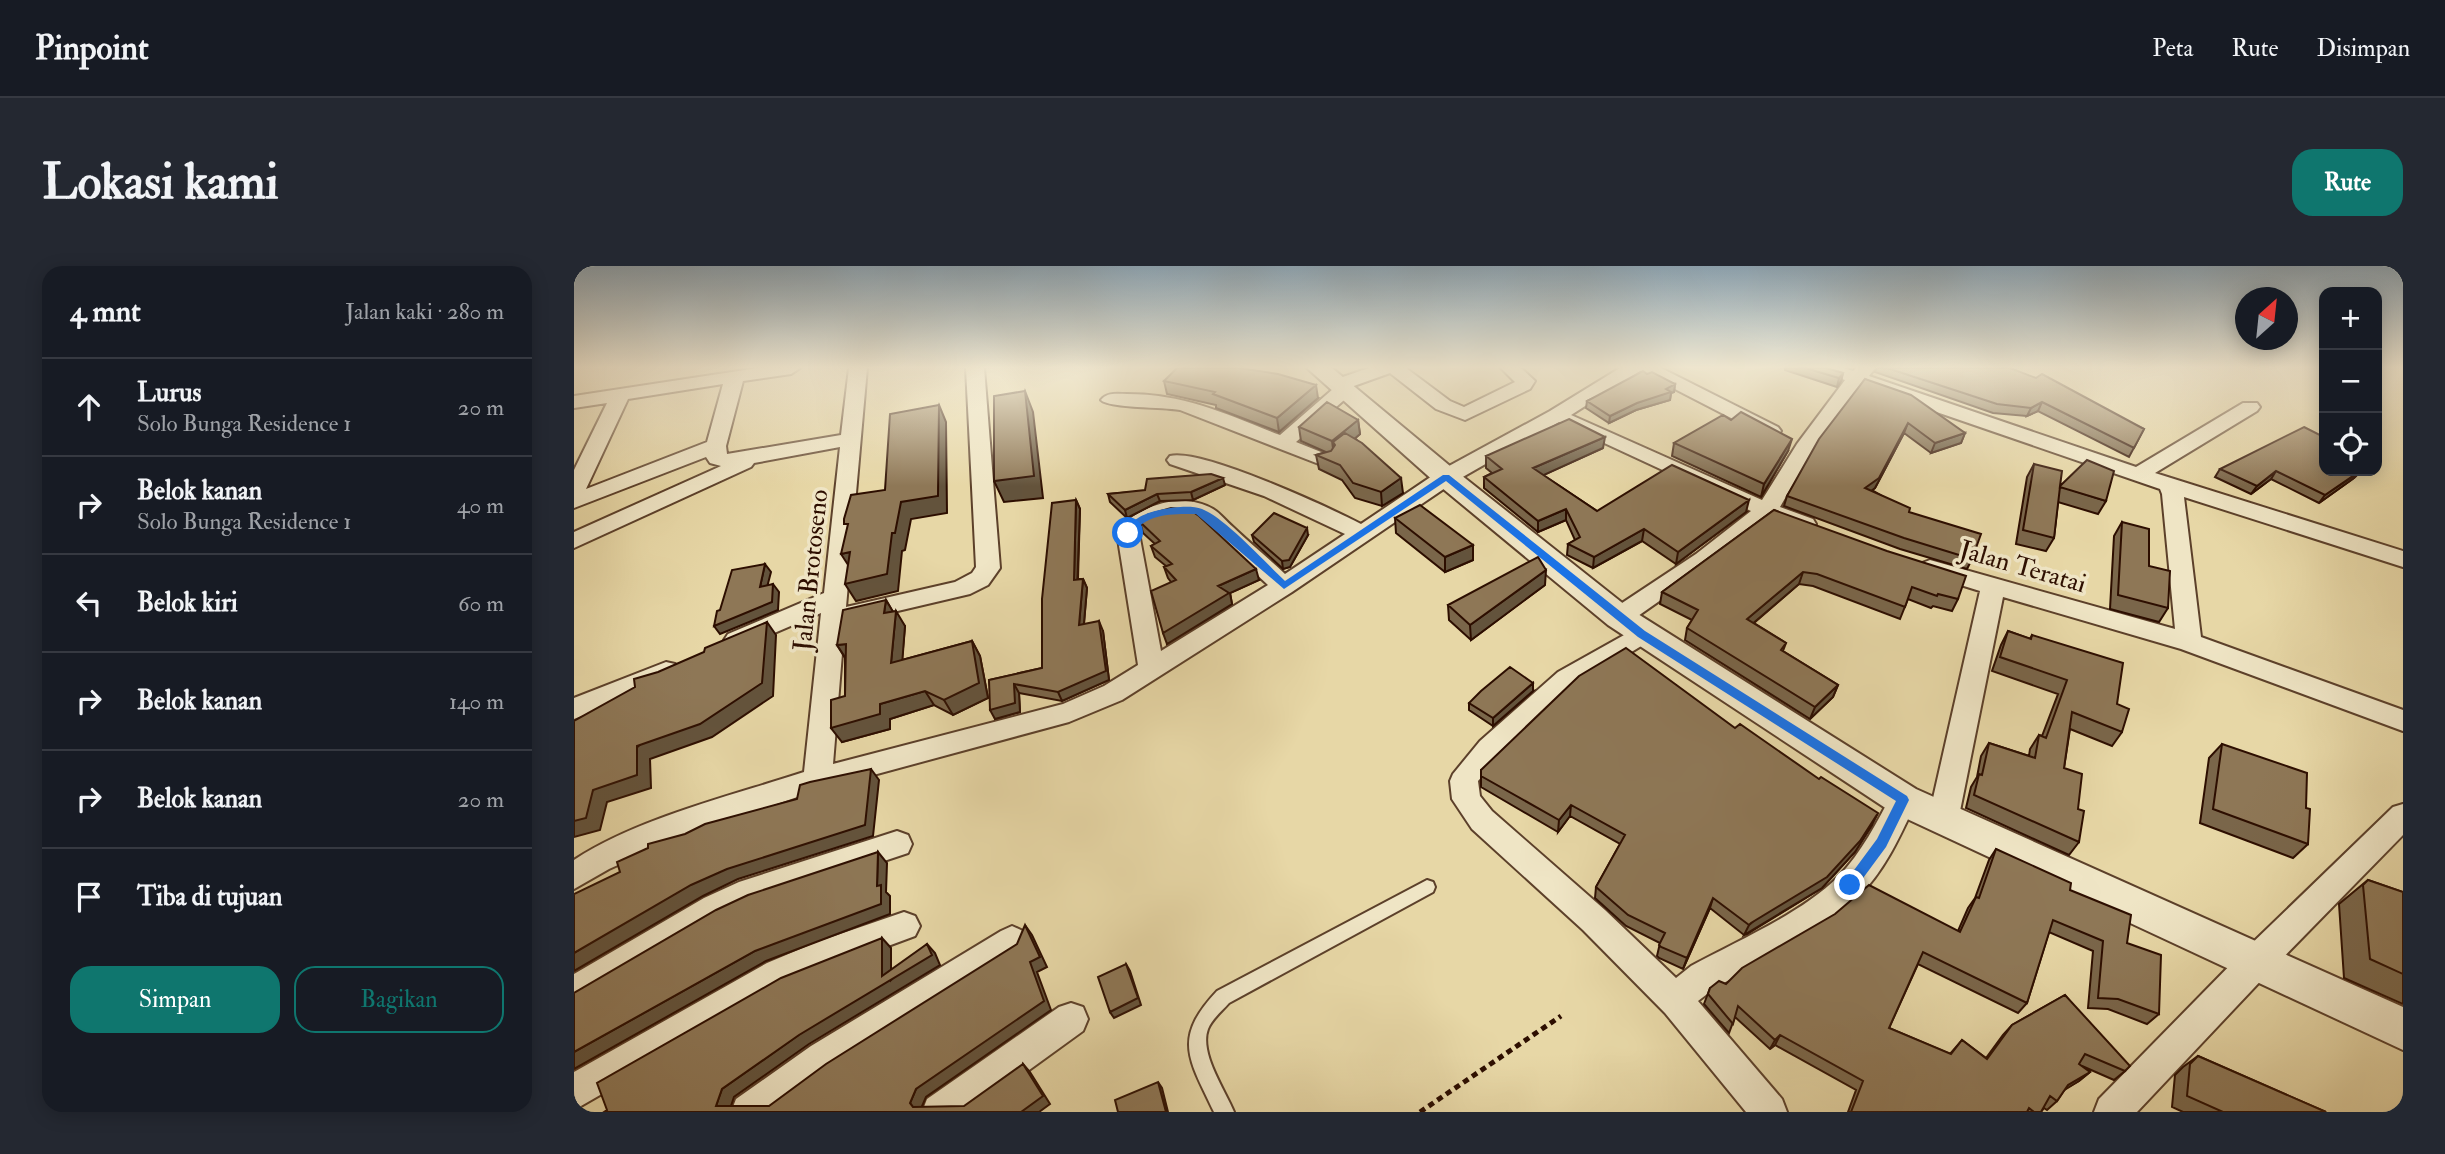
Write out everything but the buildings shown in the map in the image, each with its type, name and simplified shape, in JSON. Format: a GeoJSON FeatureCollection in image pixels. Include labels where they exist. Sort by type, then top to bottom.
{"type":"FeatureCollection","features":[{"type":"Feature","properties":{"kind":"street"},"geometry":{"type":"LineString","coordinates":[[574,492],[615,407]]}},
{"type":"Feature","properties":{"kind":"street"},"geometry":{"type":"LineString","coordinates":[[727,407],[714,456],[722,461],[852,439]]}},
{"type":"Feature","properties":{"kind":"street","name":"Jalan Brotoseno"},"geometry":{"type":"LineString","coordinates":[[817,779],[855,407]]}},
{"type":"Feature","properties":{"kind":"street"},"geometry":{"type":"LineString","coordinates":[[711,651],[834,608],[962,588],[985,575],[988,568],[978,407]]}},
{"type":"Feature","properties":{"kind":"street"},"geometry":{"type":"LineString","coordinates":[[1191,407],[1324,460]]}},
{"type":"Feature","properties":{"kind":"street"},"geometry":{"type":"LineString","coordinates":[[1283,443],[1320,407]]}},
{"type":"Feature","properties":{"kind":"street"},"geometry":{"type":"LineString","coordinates":[[1365,407],[1630,626],[1903,800],[1944,816],[2403,1029]]}},
{"type":"Feature","properties":{"kind":"street"},"geometry":{"type":"LineString","coordinates":[[1449,407],[1465,414],[1478,407]]}},
{"type":"Feature","properties":{"kind":"street"},"geometry":{"type":"LineString","coordinates":[[574,876],[598,860],[670,828],[817,779],[1069,712],[1113,693],[1284,586],[1446,477],[1569,407]]}},
{"type":"Feature","properties":{"kind":"street"},"geometry":{"type":"LineString","coordinates":[[1724,407],[1804,448]]}},
{"type":"Feature","properties":{"kind":"street"},"geometry":{"type":"LineString","coordinates":[[1769,1112],[1677,1002],[1594,920],[1482,820],[1466,799],[1464,781],[1471,769],[1567,679],[1704,559],[1767,510],[1804,448],[1835,407]]}},
{"type":"Feature","properties":{"kind":"street"},"geometry":{"type":"LineString","coordinates":[[1944,407],[2168,485],[2403,559]]}},
{"type":"Feature","properties":{"kind":"street"},"geometry":{"type":"LineString","coordinates":[[2139,474],[2249,407]]}},
{"type":"Feature","properties":{"kind":"street"},"geometry":{"type":"LineString","coordinates":[[1557,415],[1767,510],[1829,533]]}},
{"type":"Feature","properties":{"kind":"street"},"geometry":{"type":"LineString","coordinates":[[574,501],[716,446]]}},
{"type":"Feature","properties":{"kind":"street"},"geometry":{"type":"LineString","coordinates":[[574,541],[759,456]]}},
{"type":"Feature","properties":{"kind":"street"},"geometry":{"type":"LineString","coordinates":[[1177,460],[1209,468],[1297,502],[1362,534]]}},
{"type":"Feature","properties":{"kind":"street"},"geometry":{"type":"LineString","coordinates":[[2168,485],[2173,494],[2189,642]]}},
{"type":"Feature","properties":{"kind":"street"},"geometry":{"type":"LineString","coordinates":[[1152,670],[1128,533],[1141,519],[1170,511],[1190,510],[1205,514],[1284,586]]}},
{"type":"Feature","properties":{"kind":"street","name":"Jalan Teratai"},"geometry":{"type":"LineString","coordinates":[[1903,560],[1993,588],[2189,642],[2403,721]]}},
{"type":"Feature","properties":{"kind":"street"},"geometry":{"type":"LineString","coordinates":[[1944,816],[1993,588]]}},
{"type":"Feature","properties":{"kind":"street"},"geometry":{"type":"LineString","coordinates":[[574,709],[686,662]]}},
{"type":"Feature","properties":{"kind":"street"},"geometry":{"type":"LineString","coordinates":[[1677,1002],[1689,986],[1703,977],[1828,906],[1850,885],[1882,843],[1903,800]]}},
{"type":"Feature","properties":{"kind":"street"},"geometry":{"type":"LineString","coordinates":[[2119,1110],[2257,961],[2403,816]]}},
{"type":"Feature","properties":{"kind":"street"},"geometry":{"type":"LineString","coordinates":[[574,992],[715,908],[750,892],[897,844]]}},
{"type":"Feature","properties":{"kind":"street"},"geometry":{"type":"LineString","coordinates":[[574,1092],[779,974],[817,957],[904,926]]}},
{"type":"Feature","properties":{"kind":"street"},"geometry":{"type":"LineString","coordinates":[[749,1112],[823,1058],[1012,941]]}},
{"type":"Feature","properties":{"kind":"street"},"geometry":{"type":"LineString","coordinates":[[940,1112],[1071,1019]]}},
{"type":"Feature","properties":{"kind":"lane"},"geometry":{"type":"LineString","coordinates":[[1224,1112],[1199,1055],[1198,1032],[1205,1018],[1223,997],[1427,887]]}},
{"type":"Feature","properties":{"kind":"path"},"geometry":{"type":"LineString","coordinates":[[1420,1112],[1561,1016]]}},
{"type":"Feature","properties":{"kind":"route"},"geometry":{"type":"LineString","coordinates":[[1128,533],[1135,523],[1149,515],[1170,511],[1198,511],[1212,519],[1284,586],[1446,477],[1642,634],[1903,800],[1882,843],[1850,885]]}}]}
